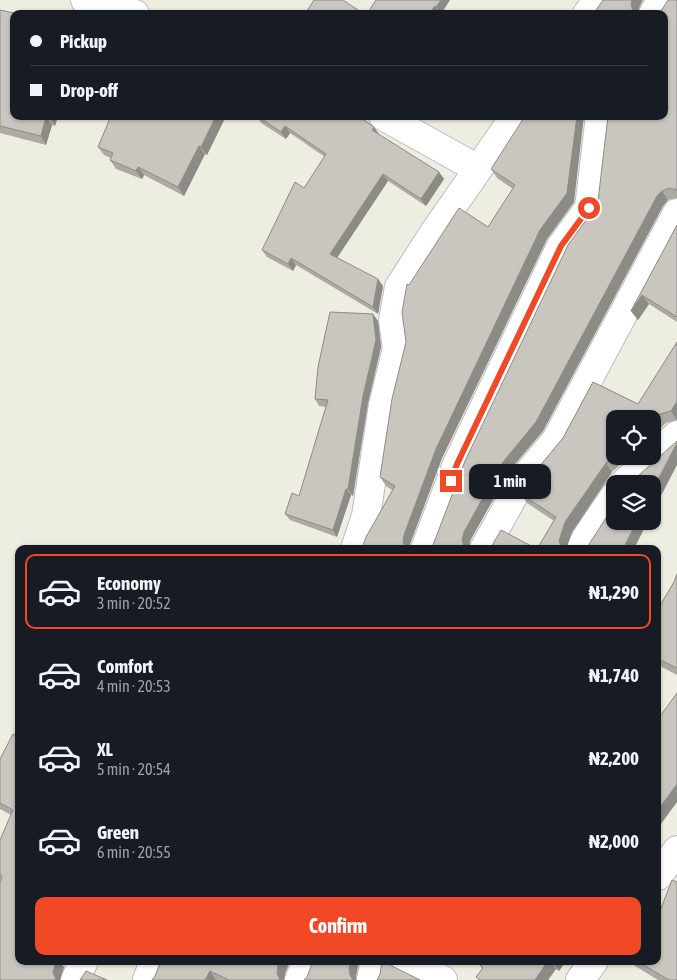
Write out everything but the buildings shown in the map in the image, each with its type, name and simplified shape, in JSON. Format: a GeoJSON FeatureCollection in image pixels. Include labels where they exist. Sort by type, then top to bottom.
{"type":"FeatureCollection","features":[{"type":"Feature","properties":{"kind":"street"},"geometry":{"type":"LineString","coordinates":[[85,0],[121,10]]}},
{"type":"Feature","properties":{"kind":"street"},"geometry":{"type":"LineString","coordinates":[[390,120],[478,169]]}},
{"type":"Feature","properties":{"kind":"street"},"geometry":{"type":"LineString","coordinates":[[356,545],[366,516],[383,405],[397,348],[393,321],[399,288],[512,120]]}},
{"type":"Feature","properties":{"kind":"street"},"geometry":{"type":"LineString","coordinates":[[427,545],[457,464],[561,246],[589,208],[600,120]]}},
{"type":"Feature","properties":{"kind":"street"},"geometry":{"type":"LineString","coordinates":[[486,545],[523,479],[556,440],[677,213]]}},
{"type":"Feature","properties":{"kind":"street"},"geometry":{"type":"LineString","coordinates":[[633,475],[677,435]]}},
{"type":"Feature","properties":{"kind":"street"},"geometry":{"type":"LineString","coordinates":[[582,545],[606,509]]}},
{"type":"Feature","properties":{"kind":"street"},"geometry":{"type":"LineString","coordinates":[[661,872],[677,850]]}},
{"type":"Feature","properties":{"kind":"street"},"geometry":{"type":"LineString","coordinates":[[76,980],[82,965]]}},
{"type":"Feature","properties":{"kind":"street"},"geometry":{"type":"LineString","coordinates":[[147,980],[153,965]]}},
{"type":"Feature","properties":{"kind":"street"},"geometry":{"type":"LineString","coordinates":[[299,980],[305,965]]}},
{"type":"Feature","properties":{"kind":"street"},"geometry":{"type":"LineString","coordinates":[[371,980],[374,965]]}},
{"type":"Feature","properties":{"kind":"street"},"geometry":{"type":"LineString","coordinates":[[414,965],[443,980]]}},
{"type":"Feature","properties":{"kind":"street"},"geometry":{"type":"LineString","coordinates":[[580,980],[591,965]]}},
{"type":"Feature","properties":{"kind":"route"},"geometry":{"type":"LineString","coordinates":[[451,481],[457,464],[561,246],[589,208]]}}]}
